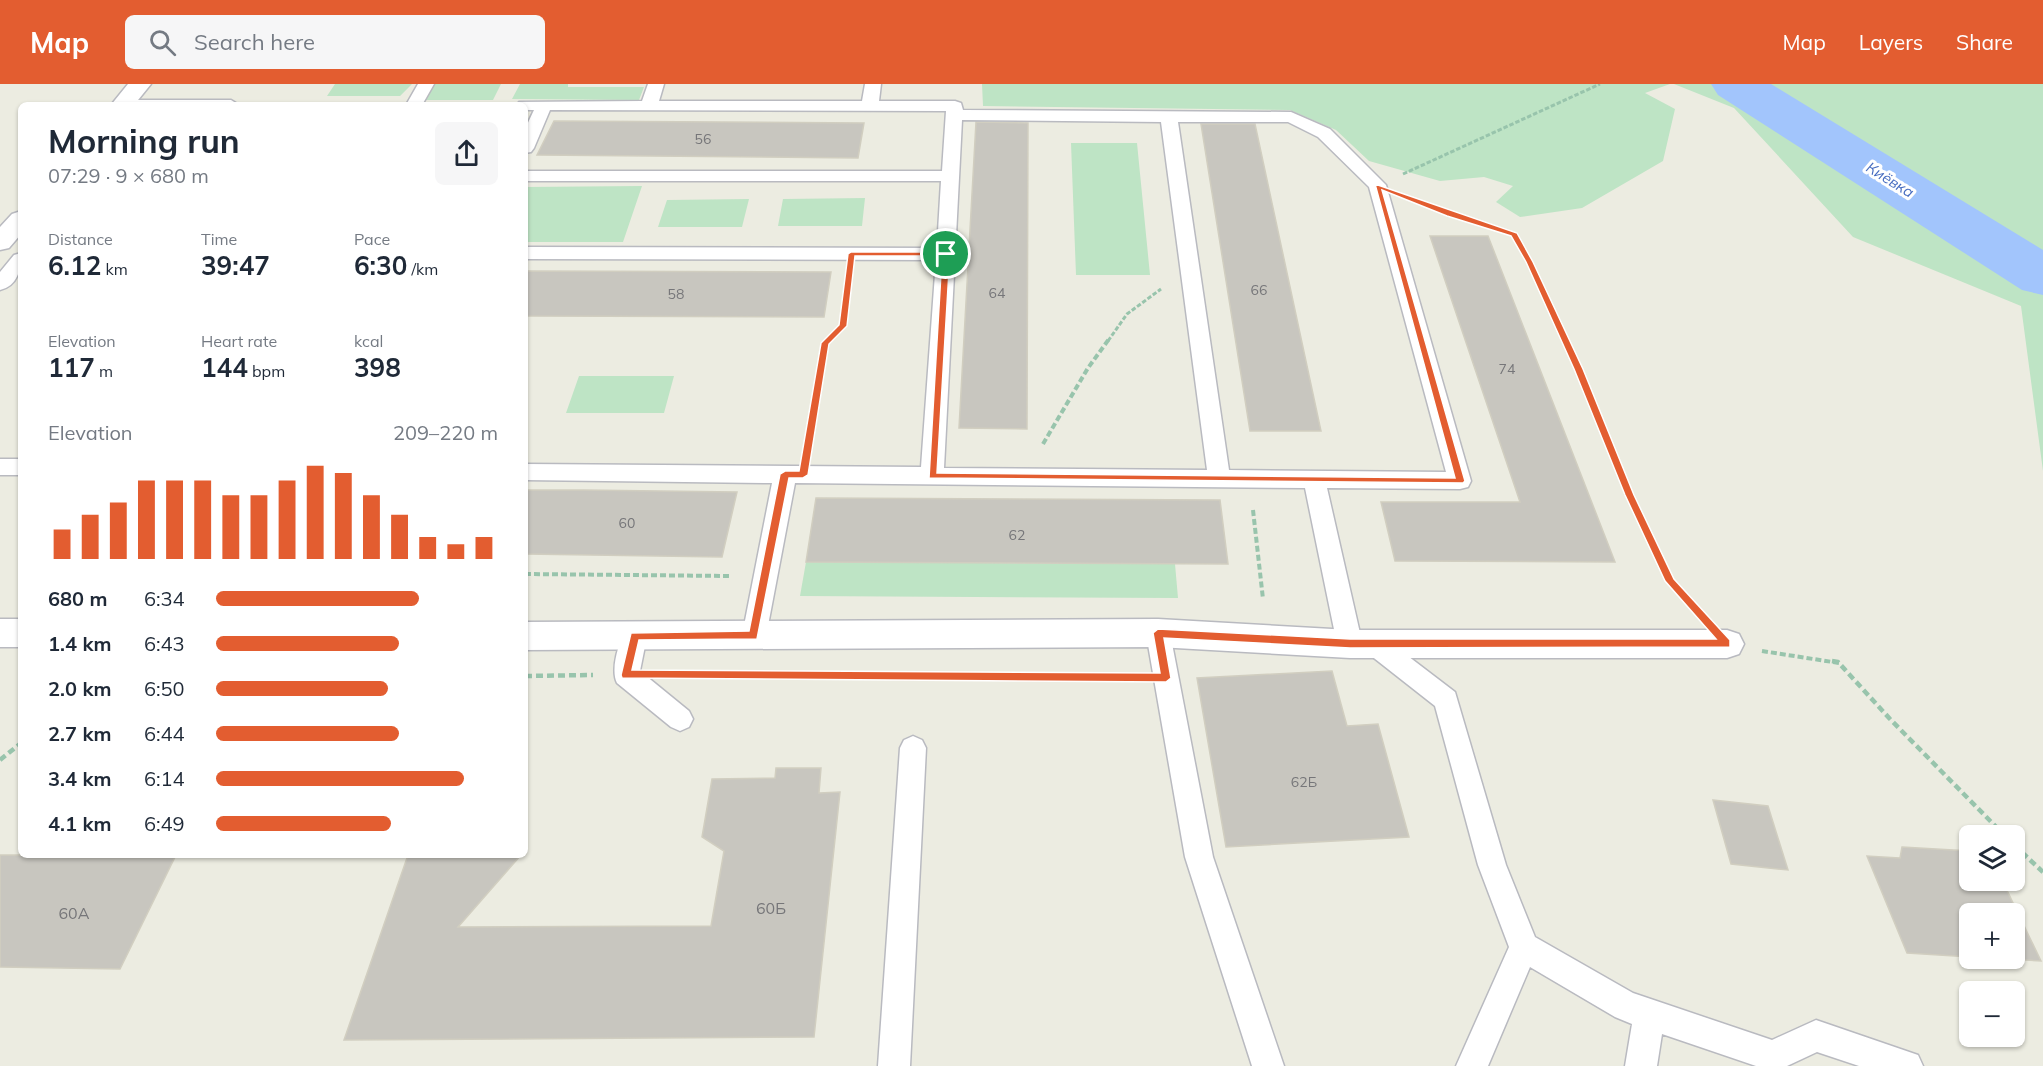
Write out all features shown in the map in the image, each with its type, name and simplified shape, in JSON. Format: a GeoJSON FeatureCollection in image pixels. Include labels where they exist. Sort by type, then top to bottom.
{"type":"FeatureCollection","features":[{"type":"Feature","properties":{"kind":"street"},"geometry":{"type":"LineString","coordinates":[[125,102],[141,84]]}},
{"type":"Feature","properties":{"kind":"street"},"geometry":{"type":"LineString","coordinates":[[0,242],[18,222]]}},
{"type":"Feature","properties":{"kind":"street"},"geometry":{"type":"LineString","coordinates":[[0,633],[18,633]]}},
{"type":"Feature","properties":{"kind":"street"},"geometry":{"type":"LineString","coordinates":[[528,636],[1158,633],[1362,644],[1727,644]]}},
{"type":"Feature","properties":{"kind":"lane"},"geometry":{"type":"LineString","coordinates":[[416,102],[426,84]]}},
{"type":"Feature","properties":{"kind":"lane"},"geometry":{"type":"LineString","coordinates":[[649,106],[656,84]]}},
{"type":"Feature","properties":{"kind":"lane"},"geometry":{"type":"LineString","coordinates":[[870,106],[873,84]]}},
{"type":"Feature","properties":{"kind":"lane"},"geometry":{"type":"LineString","coordinates":[[528,105],[649,106],[775,100],[870,106],[955,106],[932,476]]}},
{"type":"Feature","properties":{"kind":"lane"},"geometry":{"type":"LineString","coordinates":[[528,141],[544,105]]}},
{"type":"Feature","properties":{"kind":"lane"},"geometry":{"type":"LineString","coordinates":[[528,472],[1460,481],[1377,185],[1324,133],[1292,117],[954,115]]}},
{"type":"Feature","properties":{"kind":"lane"},"geometry":{"type":"LineString","coordinates":[[1170,117],[1219,479]]}},
{"type":"Feature","properties":{"kind":"lane"},"geometry":{"type":"LineString","coordinates":[[528,176],[950,176]]}},
{"type":"Feature","properties":{"kind":"lane"},"geometry":{"type":"LineString","coordinates":[[528,253],[946,254]]}},
{"type":"Feature","properties":{"kind":"lane"},"geometry":{"type":"LineString","coordinates":[[0,284],[18,263]]}},
{"type":"Feature","properties":{"kind":"lane"},"geometry":{"type":"LineString","coordinates":[[0,467],[18,467]]}},
{"type":"Feature","properties":{"kind":"lane"},"geometry":{"type":"LineString","coordinates":[[754,636],[765,577],[794,474]]}},
{"type":"Feature","properties":{"kind":"lane"},"geometry":{"type":"LineString","coordinates":[[1314,480],[1362,644],[1446,700],[1492,865],[1524,947],[1626,1006],[1773,1056],[1816,1036],[1907,1066]]}},
{"type":"Feature","properties":{"kind":"lane"},"geometry":{"type":"LineString","coordinates":[[1158,633],[1199,857],[1268,1066]]}},
{"type":"Feature","properties":{"kind":"lane"},"geometry":{"type":"LineString","coordinates":[[635,636],[626,675],[680,719]]}},
{"type":"Feature","properties":{"kind":"lane"},"geometry":{"type":"LineString","coordinates":[[894,1066],[914,748]]}},
{"type":"Feature","properties":{"kind":"lane"},"geometry":{"type":"LineString","coordinates":[[1472,1066],[1524,947]]}},
{"type":"Feature","properties":{"kind":"lane"},"geometry":{"type":"LineString","coordinates":[[1641,1066],[1649,1014]]}},
{"type":"Feature","properties":{"kind":"path"},"geometry":{"type":"LineString","coordinates":[[1377,185],[1600,84]]}},
{"type":"Feature","properties":{"kind":"path"},"geometry":{"type":"LineString","coordinates":[[1377,185],[1449,214],[1514,235],[1530,262],[1578,369],[1630,495],[1670,581],[1727,644],[1838,662],[1890,719],[1994,825]]}},
{"type":"Feature","properties":{"kind":"path"},"geometry":{"type":"LineString","coordinates":[[794,474],[825,343],[843,326],[851,254]]}},
{"type":"Feature","properties":{"kind":"path"},"geometry":{"type":"LineString","coordinates":[[1043,444],[1088,368],[1127,314],[1190,268]]}},
{"type":"Feature","properties":{"kind":"path"},"geometry":{"type":"LineString","coordinates":[[1253,508],[1263,599]]}},
{"type":"Feature","properties":{"kind":"path"},"geometry":{"type":"LineString","coordinates":[[528,574],[765,577]]}},
{"type":"Feature","properties":{"kind":"path"},"geometry":{"type":"LineString","coordinates":[[528,676],[1166,678]]}},
{"type":"Feature","properties":{"kind":"path"},"geometry":{"type":"LineString","coordinates":[[0,760],[18,745]]}},
{"type":"Feature","properties":{"kind":"path"},"geometry":{"type":"LineString","coordinates":[[2025,855],[2043,872]]}},
{"type":"Feature","properties":{"kind":"green space"},"geometry":{"type":"Polygon","coordinates":[[[335,84],[412,84],[400,96],[327,96],[335,84]]]}},
{"type":"Feature","properties":{"kind":"green space"},"geometry":{"type":"Polygon","coordinates":[[[434,84],[501,84],[493,100],[425,100],[434,84]]]}},
{"type":"Feature","properties":{"kind":"green space"},"geometry":{"type":"Polygon","coordinates":[[[520,84],[568,84],[568,87],[644,87],[639,100],[512,99],[520,84]]]}},
{"type":"Feature","properties":{"kind":"green space"},"geometry":{"type":"Polygon","coordinates":[[[982,84],[1670,84],[1645,93],[1675,109],[1663,161],[1582,208],[1520,217],[1496,202],[1513,186],[1484,177],[1440,181],[1369,161],[1336,130],[1290,110],[983,106],[982,84]]]}},
{"type":"Feature","properties":{"kind":"green space"},"geometry":{"type":"Polygon","coordinates":[[[1674,84],[2043,84],[2043,471],[2021,306],[1853,237],[1734,108],[1674,84]]]}},
{"type":"Feature","properties":{"kind":"green space"},"geometry":{"type":"Polygon","coordinates":[[[1071,143],[1137,143],[1150,275],[1076,275],[1071,143]]]}},
{"type":"Feature","properties":{"kind":"green space"},"geometry":{"type":"Polygon","coordinates":[[[642,186],[623,242],[528,242],[528,187],[642,186]]]}},
{"type":"Feature","properties":{"kind":"green space"},"geometry":{"type":"Polygon","coordinates":[[[865,198],[862,226],[778,226],[783,199],[865,198]]]}},
{"type":"Feature","properties":{"kind":"green space"},"geometry":{"type":"Polygon","coordinates":[[[749,199],[742,227],[658,227],[667,200],[749,199]]]}},
{"type":"Feature","properties":{"kind":"green space"},"geometry":{"type":"Polygon","coordinates":[[[579,376],[674,376],[664,413],[566,413],[579,376]]]}},
{"type":"Feature","properties":{"kind":"green space"},"geometry":{"type":"Polygon","coordinates":[[[806,562],[1175,564],[1178,598],[800,596],[806,562]]]}},
{"type":"Feature","properties":{"kind":"building"},"geometry":{"type":"Polygon","coordinates":[[[554,121],[864,123],[858,158],[537,155],[554,121]]]}},
{"type":"Feature","properties":{"kind":"building"},"geometry":{"type":"Polygon","coordinates":[[[976,122],[1028,123],[1027,429],[959,428],[976,122]]]}},
{"type":"Feature","properties":{"kind":"building"},"geometry":{"type":"Polygon","coordinates":[[[1201,124],[1255,124],[1321,431],[1250,431],[1201,124]]]}},
{"type":"Feature","properties":{"kind":"building"},"geometry":{"type":"Polygon","coordinates":[[[1430,236],[1488,236],[1615,562],[1395,561],[1381,502],[1520,502],[1430,236]]]}},
{"type":"Feature","properties":{"kind":"building"},"geometry":{"type":"Polygon","coordinates":[[[528,271],[831,272],[824,317],[528,316],[528,271]]]}},
{"type":"Feature","properties":{"kind":"building"},"geometry":{"type":"Polygon","coordinates":[[[528,490],[737,492],[722,557],[528,554],[528,490]]]}},
{"type":"Feature","properties":{"kind":"building"},"geometry":{"type":"Polygon","coordinates":[[[816,498],[1220,500],[1228,564],[806,562],[816,498]]]}},
{"type":"Feature","properties":{"kind":"building"},"geometry":{"type":"Polygon","coordinates":[[[1332,671],[1347,726],[1378,724],[1409,837],[1226,847],[1197,678],[1332,671]]]}},
{"type":"Feature","properties":{"kind":"building"},"geometry":{"type":"Polygon","coordinates":[[[776,768],[821,768],[819,793],[840,792],[814,1037],[344,1040],[407,858],[518,858],[458,927],[711,926],[724,851],[702,837],[712,779],[775,778],[776,768]]]}},
{"type":"Feature","properties":{"kind":"building"},"geometry":{"type":"Polygon","coordinates":[[[1713,800],[1768,806],[1788,870],[1731,864],[1713,800]]]}},
{"type":"Feature","properties":{"kind":"building"},"geometry":{"type":"Polygon","coordinates":[[[1902,847],[1959,850],[1959,891],[2007,891],[2013,903],[1959,903],[1959,956],[1907,953],[1867,856],[1900,858],[1902,847]]]}},
{"type":"Feature","properties":{"kind":"building"},"geometry":{"type":"Polygon","coordinates":[[[0,855],[18,855],[18,858],[175,858],[120,969],[0,967],[0,855]]]}},
{"type":"Feature","properties":{"kind":"building"},"geometry":{"type":"Polygon","coordinates":[[[2025,928],[2041,961],[2025,960],[2025,928]]]}},
{"type":"Feature","properties":{"kind":"waterway","name":"Киёвка"},"geometry":{"type":"LineString","coordinates":[[1736,84],[2043,276]]}},
{"type":"Feature","properties":{"kind":"route"},"geometry":{"type":"LineString","coordinates":[[1377,185],[1449,214],[1514,235],[1530,262],[1578,369],[1630,495],[1670,581],[1727,644],[1350,644],[1158,633],[1166,678],[626,675],[635,636],[754,636],[785,474],[803,475],[825,343],[843,326],[851,254],[946,254],[932,476],[1460,481],[1377,185]]}}]}
